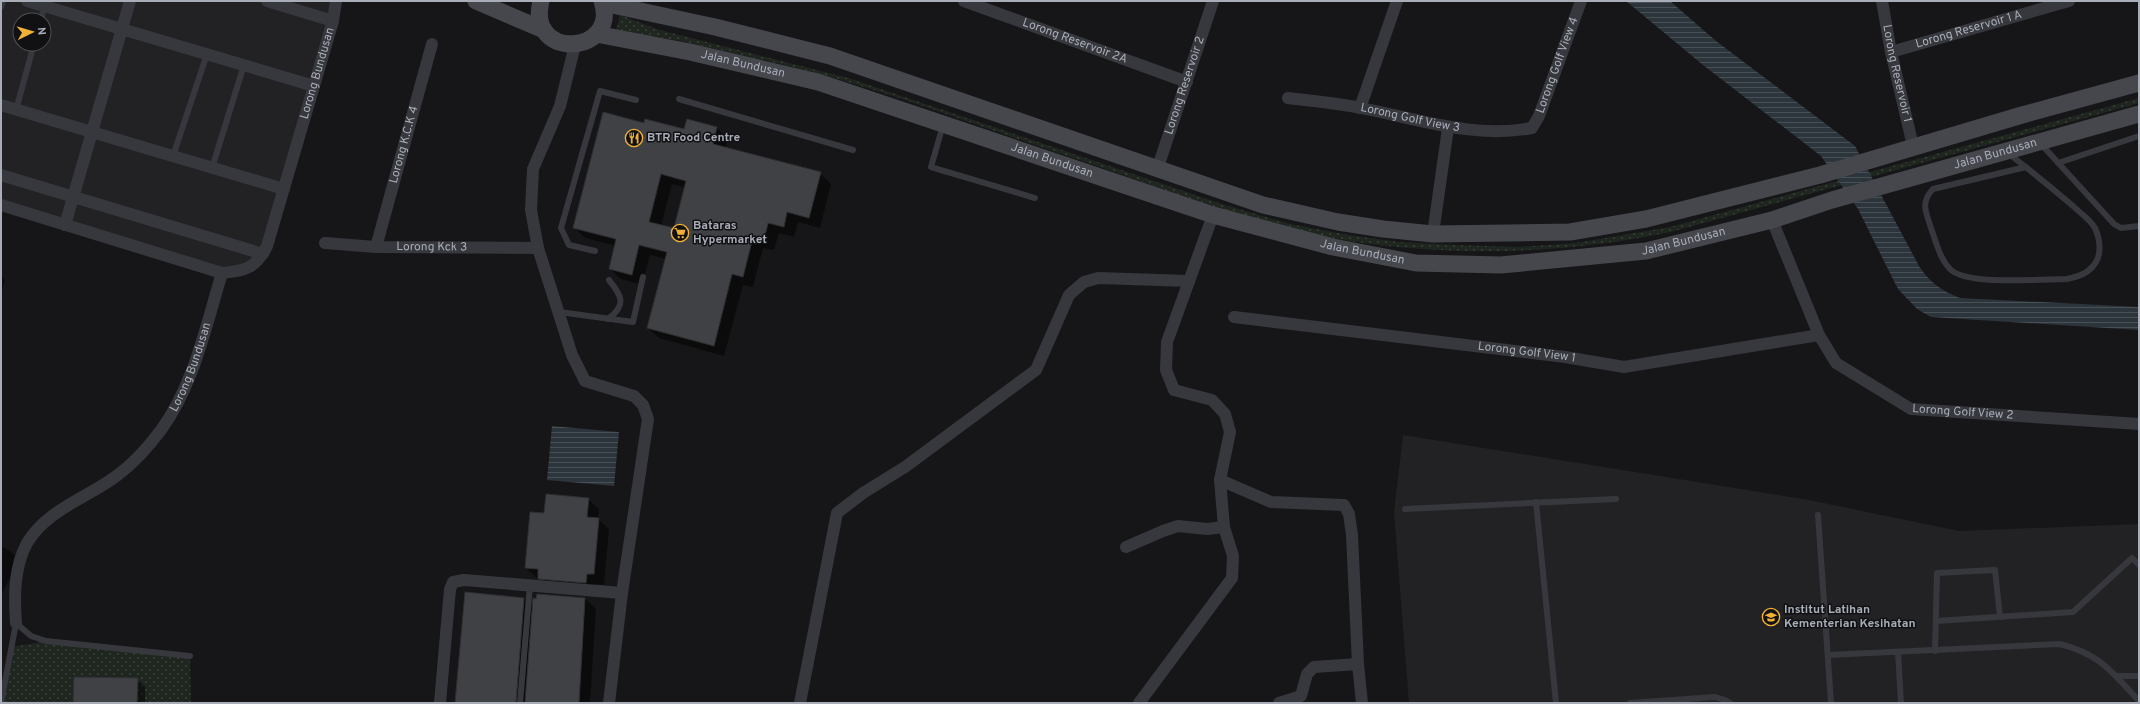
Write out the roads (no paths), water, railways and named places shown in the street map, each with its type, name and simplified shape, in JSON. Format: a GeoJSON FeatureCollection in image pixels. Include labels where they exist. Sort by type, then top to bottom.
{"type":"FeatureCollection","features":[{"type":"Feature","properties":{"kind":"main road"},"geometry":{"type":"LineString","coordinates":[[476,1],[544,30],[557,42],[575,45],[583,43],[596,34],[602,25],[604,14],[603,2]]}},
{"type":"Feature","properties":{"kind":"main road"},"geometry":{"type":"LineString","coordinates":[[541,1],[539,9],[540,20],[544,30]]}},
{"type":"Feature","properties":{"kind":"main road","name":"Jalan Bundusan"},"geometry":{"type":"LineString","coordinates":[[603,2],[715,27],[830,56],[1156,170],[1263,205],[1338,222],[1383,229],[1433,234],[1570,232],[1646,219],[1820,175],[1913,146],[2139,83]]}},
{"type":"Feature","properties":{"kind":"main road","name":"Jalan Bundusan"},"geometry":{"type":"LineString","coordinates":[[596,34],[690,52],[818,82],[1212,215],[1333,247],[1416,263],[1501,265],[1646,250],[1772,220],[1832,200],[2005,150],[2139,114]]}},
{"type":"Feature","properties":{"kind":"street"},"geometry":{"type":"LineString","coordinates":[[28,1],[314,86]]}},
{"type":"Feature","properties":{"kind":"street"},"geometry":{"type":"LineString","coordinates":[[65,224],[130,1]]}},
{"type":"Feature","properties":{"kind":"street"},"geometry":{"type":"LineString","coordinates":[[267,1],[332,21]]}},
{"type":"Feature","properties":{"kind":"street","name":"Lorong Bundusan"},"geometry":{"type":"LineString","coordinates":[[16,622],[16,581],[18,565],[28,542],[45,521],[119,474],[146,450],[162,429],[188,382],[222,273],[243,271],[255,264],[263,254],[284,189],[314,86],[336,1]]}},
{"type":"Feature","properties":{"kind":"street","name":"Lorong Reservoir 2A"},"geometry":{"type":"LineString","coordinates":[[964,1],[1187,82]]}},
{"type":"Feature","properties":{"kind":"street","name":"Lorong Reservoir 2"},"geometry":{"type":"LineString","coordinates":[[1156,170],[1187,82],[1213,1]]}},
{"type":"Feature","properties":{"kind":"street"},"geometry":{"type":"LineString","coordinates":[[1360,108],[1396,1]]}},
{"type":"Feature","properties":{"kind":"street","name":"Lorong Golf View 4"},"geometry":{"type":"LineString","coordinates":[[1532,128],[1539,116],[1581,1]]}},
{"type":"Feature","properties":{"kind":"street","name":"Lorong Reservoir 1"},"geometry":{"type":"LineString","coordinates":[[1882,1],[1891,52],[1913,146]]}},
{"type":"Feature","properties":{"kind":"street","name":"Lorong Reservoir 1 A"},"geometry":{"type":"LineString","coordinates":[[1891,52],[2070,1]]}},
{"type":"Feature","properties":{"kind":"street","name":"Lorong K.C.K 4"},"geometry":{"type":"LineString","coordinates":[[376,247],[432,44]]}},
{"type":"Feature","properties":{"kind":"street"},"geometry":{"type":"LineString","coordinates":[[575,45],[560,106],[533,169],[531,210],[538,248],[572,355],[585,381],[634,396],[643,405],[648,419],[622,593],[609,703]]}},
{"type":"Feature","properties":{"kind":"street","name":"Lorong Golf View 3"},"geometry":{"type":"LineString","coordinates":[[1288,98],[1360,108],[1448,128],[1510,132],[1532,128]]}},
{"type":"Feature","properties":{"kind":"street"},"geometry":{"type":"LineString","coordinates":[[1,105],[284,189]]}},
{"type":"Feature","properties":{"kind":"street"},"geometry":{"type":"LineString","coordinates":[[1433,234],[1448,128]]}},
{"type":"Feature","properties":{"kind":"street"},"geometry":{"type":"LineString","coordinates":[[1,175],[263,254]]}},
{"type":"Feature","properties":{"kind":"street"},"geometry":{"type":"LineString","coordinates":[[1,205],[222,273]]}},
{"type":"Feature","properties":{"kind":"street"},"geometry":{"type":"LineString","coordinates":[[1139,703],[1232,578],[1233,556],[1224,527],[1220,480],[1230,432],[1225,414],[1212,400],[1174,390],[1166,370],[1167,342],[1190,281],[1212,215]]}},
{"type":"Feature","properties":{"kind":"street","name":"Lorong Golf View 2"},"geometry":{"type":"LineString","coordinates":[[1772,220],[1820,336],[1836,363],[1911,409],[2139,424]]}},
{"type":"Feature","properties":{"kind":"street","name":"Lorong Kck 3"},"geometry":{"type":"LineString","coordinates":[[325,243],[376,247],[538,248]]}},
{"type":"Feature","properties":{"kind":"street"},"geometry":{"type":"LineString","coordinates":[[800,703],[838,513],[862,493],[905,467],[1036,370],[1069,295],[1084,282],[1098,278],[1190,281]]}},
{"type":"Feature","properties":{"kind":"street","name":"Lorong Golf View 1"},"geometry":{"type":"LineString","coordinates":[[1234,317],[1565,357],[1624,367],[1820,336]]}},
{"type":"Feature","properties":{"kind":"street"},"geometry":{"type":"LineString","coordinates":[[1220,480],[1271,502],[1344,505],[1349,514],[1352,535],[1358,664],[1362,703]]}},
{"type":"Feature","properties":{"kind":"street"},"geometry":{"type":"LineString","coordinates":[[1126,547],[1178,526],[1207,529],[1224,527]]}},
{"type":"Feature","properties":{"kind":"street"},"geometry":{"type":"LineString","coordinates":[[440,703],[450,589],[453,582],[464,580],[622,593]]}},
{"type":"Feature","properties":{"kind":"street"},"geometry":{"type":"LineString","coordinates":[[1279,703],[1301,696],[1307,674],[1314,667],[1358,664]]}},
{"type":"Feature","properties":{"kind":"lane"},"geometry":{"type":"LineString","coordinates":[[1,7],[3,1]]}},
{"type":"Feature","properties":{"kind":"lane"},"geometry":{"type":"LineString","coordinates":[[43,12],[44,6]]}},
{"type":"Feature","properties":{"kind":"lane"},"geometry":{"type":"LineString","coordinates":[[16,110],[32,52]]}},
{"type":"Feature","properties":{"kind":"lane"},"geometry":{"type":"LineString","coordinates":[[173,156],[207,54]]}},
{"type":"Feature","properties":{"kind":"lane"},"geometry":{"type":"LineString","coordinates":[[212,168],[244,65]]}},
{"type":"Feature","properties":{"kind":"lane"},"geometry":{"type":"LineString","coordinates":[[595,251],[568,245],[561,228],[600,91],[636,100]]}},
{"type":"Feature","properties":{"kind":"lane"},"geometry":{"type":"LineString","coordinates":[[679,100],[853,150]]}},
{"type":"Feature","properties":{"kind":"lane"},"geometry":{"type":"LineString","coordinates":[[944,124],[931,167],[1035,198]]}},
{"type":"Feature","properties":{"kind":"lane"},"geometry":{"type":"LineString","coordinates":[[2058,163],[2139,136]]}},
{"type":"Feature","properties":{"kind":"lane"},"geometry":{"type":"LineString","coordinates":[[2039,142],[2114,224],[2121,228],[2139,226]]}},
{"type":"Feature","properties":{"kind":"lane"},"geometry":{"type":"LineString","coordinates":[[2005,150],[2026,167],[2054,190],[2094,227],[2099,239],[2100,252],[2095,264],[2088,272],[2067,279],[1981,280],[1958,275],[1950,270],[1943,260],[1936,244],[1924,206],[1926,196],[1933,189],[2026,167]]}},
{"type":"Feature","properties":{"kind":"lane"},"geometry":{"type":"LineString","coordinates":[[559,312],[634,322],[643,277]]}},
{"type":"Feature","properties":{"kind":"lane"},"geometry":{"type":"LineString","coordinates":[[608,319],[617,312],[621,304],[620,296],[609,280]]}},
{"type":"Feature","properties":{"kind":"lane"},"geometry":{"type":"LineString","coordinates":[[1405,509],[1616,499]]}},
{"type":"Feature","properties":{"kind":"lane"},"geometry":{"type":"LineString","coordinates":[[1536,502],[1556,703]]}},
{"type":"Feature","properties":{"kind":"lane"},"geometry":{"type":"LineString","coordinates":[[1818,515],[1831,703]]}},
{"type":"Feature","properties":{"kind":"lane"},"geometry":{"type":"LineString","coordinates":[[1936,621],[2072,612],[2132,558],[2139,565]]}},
{"type":"Feature","properties":{"kind":"lane"},"geometry":{"type":"LineString","coordinates":[[1935,651],[1937,573],[1995,570],[2000,616]]}},
{"type":"Feature","properties":{"kind":"lane"},"geometry":{"type":"LineString","coordinates":[[520,703],[530,585]]}},
{"type":"Feature","properties":{"kind":"lane"},"geometry":{"type":"LineString","coordinates":[[16,622],[31,636],[46,641],[190,656]]}},
{"type":"Feature","properties":{"kind":"lane","name":"Lorong Bundusan"},"geometry":{"type":"LineString","coordinates":[[1,703],[16,622]]}},
{"type":"Feature","properties":{"kind":"lane"},"geometry":{"type":"LineString","coordinates":[[1828,655],[2060,644],[2091,654],[2106,665],[2139,702]]}},
{"type":"Feature","properties":{"kind":"lane"},"geometry":{"type":"LineString","coordinates":[[1898,652],[1901,703]]}},
{"type":"Feature","properties":{"kind":"lane"},"geometry":{"type":"LineString","coordinates":[[2116,676],[2139,676]]}},
{"type":"Feature","properties":{"kind":"lane"},"geometry":{"type":"LineString","coordinates":[[1630,703],[1715,697],[1730,703]]}},
{"type":"Feature","properties":{"kind":"place","name":"BTR Food Centre"},"geometry":{"type":"Point","coordinates":[634,138]}},
{"type":"Feature","properties":{"kind":"place","name":"Bataras Hypermarket"},"geometry":{"type":"Point","coordinates":[680,233]}},
{"type":"Feature","properties":{"kind":"place","name":"Institut Latihan Kementerian Kesihatan"},"geometry":{"type":"Point","coordinates":[1771,617]}}]}
